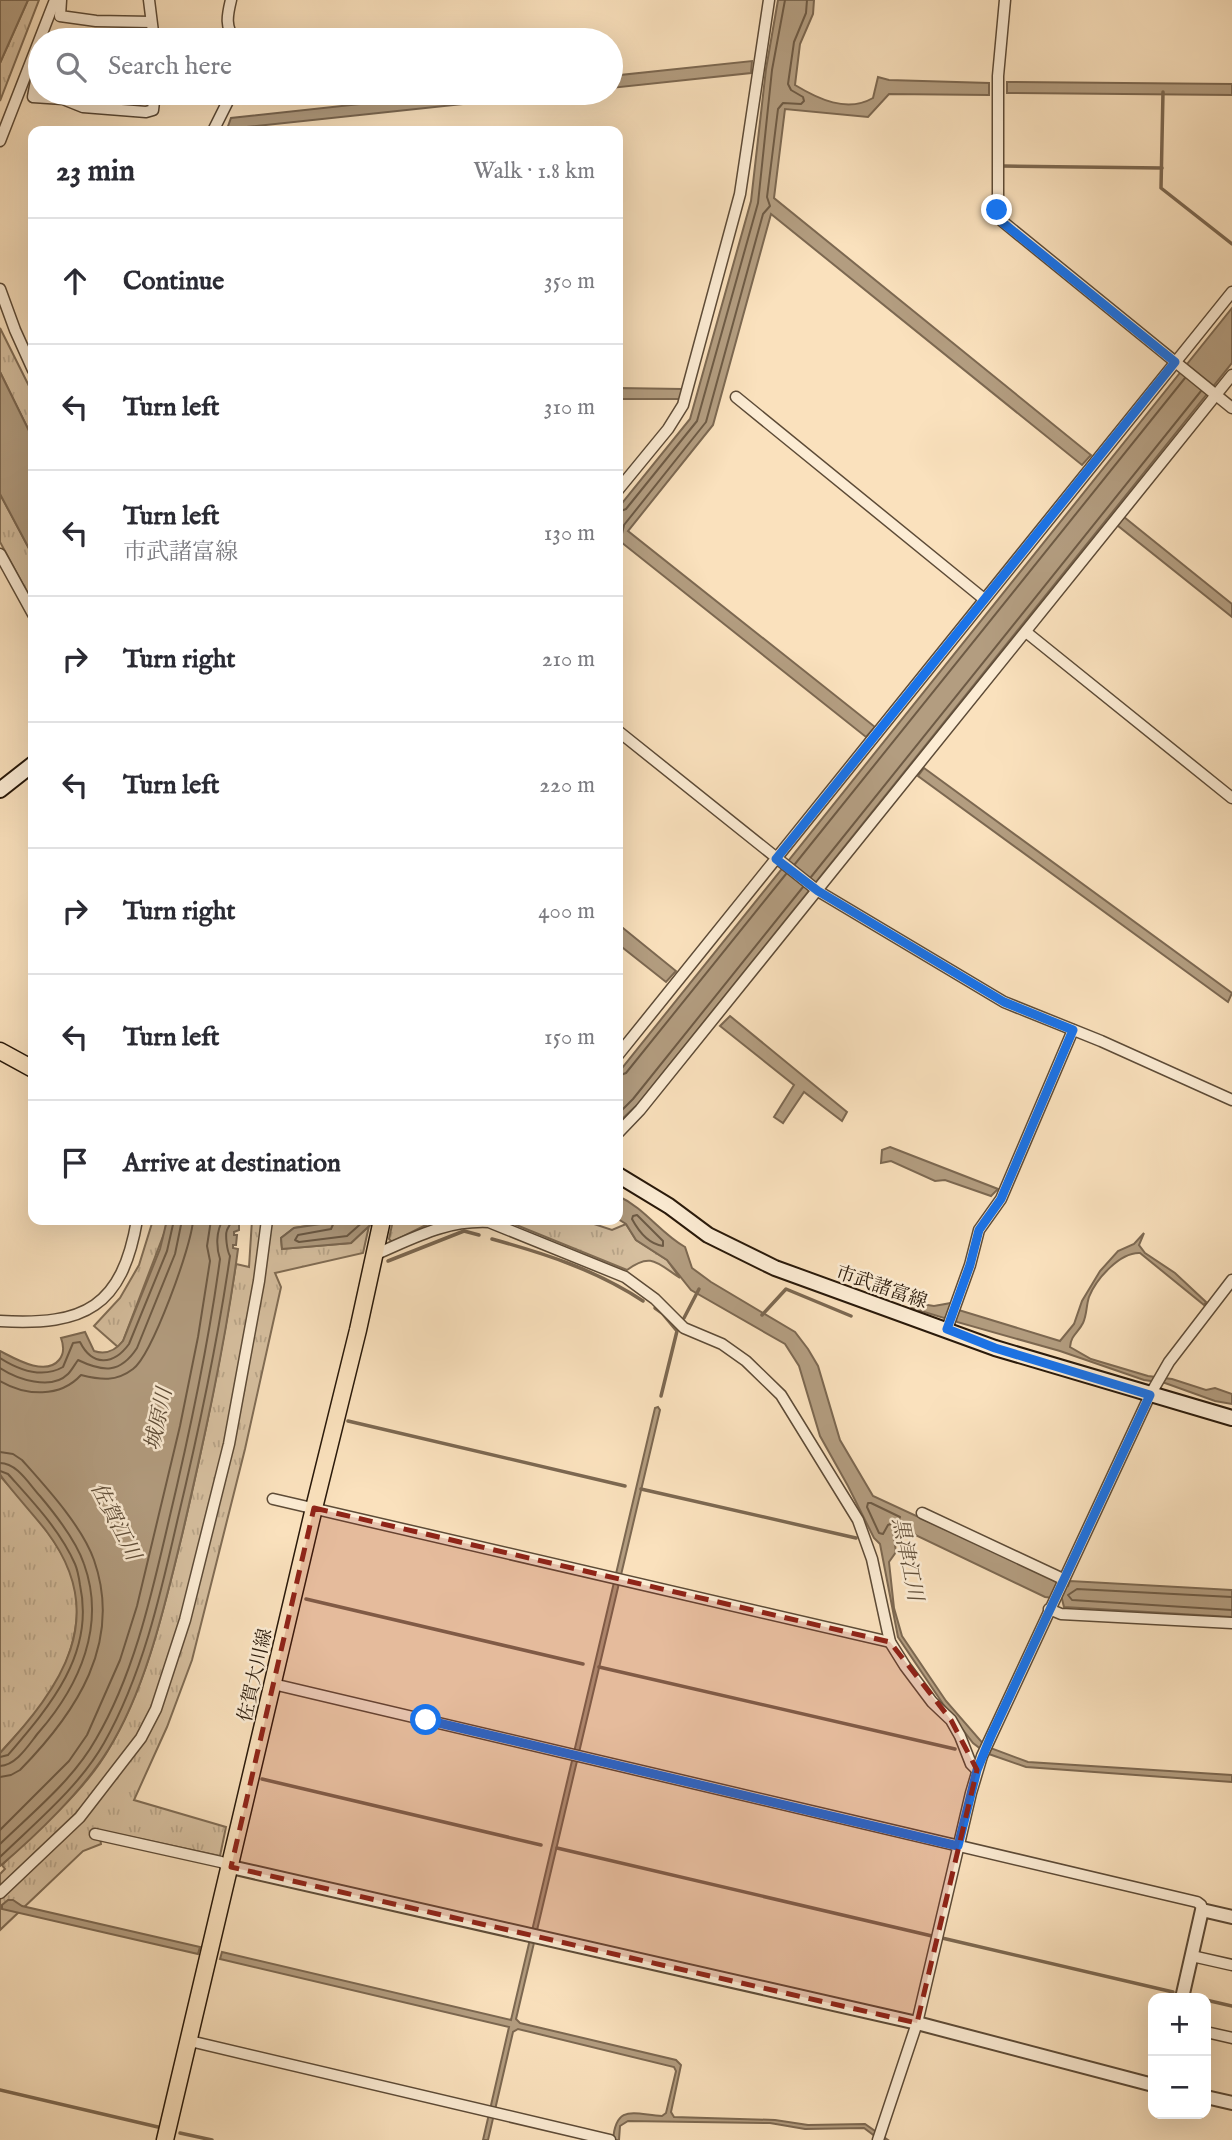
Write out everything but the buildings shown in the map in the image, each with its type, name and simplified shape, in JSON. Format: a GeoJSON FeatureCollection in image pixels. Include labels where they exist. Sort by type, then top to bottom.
{"type":"FeatureCollection","features":[{"type":"Feature","properties":{"kind":"main road"},"geometry":{"type":"LineString","coordinates":[[0,790],[28,768]]}},
{"type":"Feature","properties":{"kind":"main road"},"geometry":{"type":"LineString","coordinates":[[0,1051],[28,1066]]}},
{"type":"Feature","properties":{"kind":"main road","name":"市武諸富線"},"geometry":{"type":"LineString","coordinates":[[623,1178],[669,1206],[708,1235],[775,1268],[949,1325],[995,1348],[1156,1384],[1232,1418]]}},
{"type":"Feature","properties":{"kind":"main road","name":"佐賀大川線"},"geometry":{"type":"LineString","coordinates":[[165,2140],[381,1225]]}},
{"type":"Feature","properties":{"kind":"street"},"geometry":{"type":"LineString","coordinates":[[45,28],[55,0]]}},
{"type":"Feature","properties":{"kind":"street"},"geometry":{"type":"LineString","coordinates":[[61,0],[60,16],[96,21],[149,22]]}},
{"type":"Feature","properties":{"kind":"street"},"geometry":{"type":"LineString","coordinates":[[149,0],[151,28]]}},
{"type":"Feature","properties":{"kind":"street"},"geometry":{"type":"LineString","coordinates":[[228,28],[226,20],[231,0]]}},
{"type":"Feature","properties":{"kind":"street"},"geometry":{"type":"LineString","coordinates":[[623,484],[668,429],[682,405],[740,194],[769,0]]}},
{"type":"Feature","properties":{"kind":"street"},"geometry":{"type":"LineString","coordinates":[[1005,0],[998,76],[998,216],[1002,222],[1232,408]]}},
{"type":"Feature","properties":{"kind":"street"},"geometry":{"type":"LineString","coordinates":[[0,141],[28,71]]}},
{"type":"Feature","properties":{"kind":"street"},"geometry":{"type":"LineString","coordinates":[[78,105],[141,112],[153,110],[154,105]]}},
{"type":"Feature","properties":{"kind":"street"},"geometry":{"type":"LineString","coordinates":[[216,126],[226,105]]}},
{"type":"Feature","properties":{"kind":"street"},"geometry":{"type":"LineString","coordinates":[[0,289],[28,359]]}},
{"type":"Feature","properties":{"kind":"street"},"geometry":{"type":"LineString","coordinates":[[623,1049],[779,861],[984,599],[1177,364],[1232,292]]}},
{"type":"Feature","properties":{"kind":"street"},"geometry":{"type":"LineString","coordinates":[[623,1128],[1232,375]]}},
{"type":"Feature","properties":{"kind":"street"},"geometry":{"type":"LineString","coordinates":[[736,397],[984,599]]}},
{"type":"Feature","properties":{"kind":"street"},"geometry":{"type":"LineString","coordinates":[[0,554],[28,605]]}},
{"type":"Feature","properties":{"kind":"street"},"geometry":{"type":"LineString","coordinates":[[1026,632],[1232,798]]}},
{"type":"Feature","properties":{"kind":"street"},"geometry":{"type":"LineString","coordinates":[[623,735],[816,890],[1004,1002],[1232,1100]]}},
{"type":"Feature","properties":{"kind":"street"},"geometry":{"type":"LineString","coordinates":[[949,1325],[979,1230],[1001,1199],[1073,1030]]}},
{"type":"Feature","properties":{"kind":"street"},"geometry":{"type":"LineString","coordinates":[[0,1321],[52,1321],[75,1316],[93,1308],[107,1296],[119,1277],[128,1256],[136,1225]]}},
{"type":"Feature","properties":{"kind":"street"},"geometry":{"type":"LineString","coordinates":[[0,1894],[80,1817],[141,1738],[156,1709],[185,1620],[229,1444],[259,1281],[266,1225]]}},
{"type":"Feature","properties":{"kind":"street"},"geometry":{"type":"LineString","coordinates":[[375,1250],[450,1225]]}},
{"type":"Feature","properties":{"kind":"street"},"geometry":{"type":"LineString","coordinates":[[494,1225],[625,1277],[655,1299],[684,1328],[722,1344],[746,1361],[781,1395],[858,1520],[872,1559],[890,1642],[932,1702],[951,1720],[971,1764],[977,1770]]}},
{"type":"Feature","properties":{"kind":"street"},"geometry":{"type":"LineString","coordinates":[[879,2136],[917,2022],[982,1756],[1156,1384],[1202,1317],[1232,1280]]}},
{"type":"Feature","properties":{"kind":"street"},"geometry":{"type":"LineString","coordinates":[[273,1499],[890,1642]]}},
{"type":"Feature","properties":{"kind":"street"},"geometry":{"type":"LineString","coordinates":[[922,1513],[1063,1578]]}},
{"type":"Feature","properties":{"kind":"street"},"geometry":{"type":"LineString","coordinates":[[1051,1605],[1061,1614],[1232,1623]]}},
{"type":"Feature","properties":{"kind":"street"},"geometry":{"type":"LineString","coordinates":[[273,1684],[1197,1902],[1202,1910],[1183,1993]]}},
{"type":"Feature","properties":{"kind":"street"},"geometry":{"type":"LineString","coordinates":[[95,1834],[533,1937],[917,2022],[1148,2084]]}},
{"type":"Feature","properties":{"kind":"street"},"geometry":{"type":"LineString","coordinates":[[1202,1910],[1232,1917]]}},
{"type":"Feature","properties":{"kind":"street"},"geometry":{"type":"LineString","coordinates":[[1192,1956],[1232,1965]]}},
{"type":"Feature","properties":{"kind":"street"},"geometry":{"type":"LineString","coordinates":[[1211,2033],[1232,2038]]}},
{"type":"Feature","properties":{"kind":"street"},"geometry":{"type":"LineString","coordinates":[[190,2041],[610,2140]]}},
{"type":"Feature","properties":{"kind":"street"},"geometry":{"type":"LineString","coordinates":[[1211,2098],[1232,2103]]}},
{"type":"Feature","properties":{"kind":"highlighted area"},"geometry":{"type":"Polygon","coordinates":[[[314,1508],[890,1642],[951,1720],[977,1770],[917,2023],[231,1867],[314,1508]]]}},
{"type":"Feature","properties":{"kind":"green space"},"geometry":{"type":"Polygon","coordinates":[[[28,0],[39,0],[0,101],[0,63],[28,0]]]}},
{"type":"Feature","properties":{"kind":"green space"},"geometry":{"type":"Polygon","coordinates":[[[0,328],[28,384],[28,429],[0,372],[0,328]]]}},
{"type":"Feature","properties":{"kind":"green space"},"geometry":{"type":"Polygon","coordinates":[[[0,494],[28,547],[28,594],[0,542],[0,494]]]}},
{"type":"Feature","properties":{"kind":"green space"},"geometry":{"type":"Polygon","coordinates":[[[626,1224],[636,1240],[667,1260],[680,1278],[659,1264],[648,1261],[627,1270],[516,1225],[597,1225],[612,1230],[626,1224]]]}},
{"type":"Feature","properties":{"kind":"green space"},"geometry":{"type":"Polygon","coordinates":[[[151,1225],[166,1225],[123,1341],[118,1347],[94,1326],[120,1298],[139,1265],[151,1225]]]}},
{"type":"Feature","properties":{"kind":"green space"},"geometry":{"type":"Polygon","coordinates":[[[252,1225],[261,1225],[261,1235],[269,1236],[270,1225],[314,1225],[294,1228],[281,1238],[282,1249],[351,1243],[369,1226],[363,1253],[275,1273],[281,1287],[245,1449],[192,1660],[167,1727],[134,1800],[226,1827],[220,1856],[99,1830],[101,1844],[83,1851],[0,1930],[0,1874],[5,1869],[2,1865],[46,1824],[87,1780],[110,1747],[135,1696],[162,1614],[191,1498],[219,1365],[236,1264],[249,1267],[252,1225]]]}},
{"type":"Feature","properties":{"kind":"green space"},"geometry":{"type":"Polygon","coordinates":[[[392,1225],[426,1225],[392,1242],[389,1239],[392,1225]]]}},
{"type":"Feature","properties":{"kind":"green space"},"geometry":{"type":"Polygon","coordinates":[[[0,1476],[37,1519],[62,1554],[74,1584],[77,1602],[74,1638],[53,1689],[0,1753],[0,1476]]]}},
{"type":"Feature","properties":{"kind":"water"},"geometry":{"type":"Polygon","coordinates":[[[0,0],[28,0],[0,63],[0,0]]]}},
{"type":"Feature","properties":{"kind":"water"},"geometry":{"type":"Polygon","coordinates":[[[778,0],[814,0],[813,14],[800,44],[795,85],[813,95],[843,104],[863,102],[873,98],[878,77],[889,80],[989,83],[989,95],[889,94],[868,117],[785,109],[774,198],[1091,455],[1082,465],[771,214],[713,425],[628,531],[875,727],[866,737],[623,544],[623,502],[690,419],[751,201],[766,69],[778,0]]]}},
{"type":"Feature","properties":{"kind":"water"},"geometry":{"type":"Polygon","coordinates":[[[752,61],[751,73],[623,87],[623,75],[752,61]]]}},
{"type":"Feature","properties":{"kind":"water"},"geometry":{"type":"Polygon","coordinates":[[[1007,82],[1232,84],[1232,95],[1007,93],[1007,82]]]}},
{"type":"Feature","properties":{"kind":"water"},"geometry":{"type":"Polygon","coordinates":[[[351,105],[453,105],[255,126],[228,126],[231,118],[351,105]]]}},
{"type":"Feature","properties":{"kind":"water"},"geometry":{"type":"Polygon","coordinates":[[[1232,308],[1232,363],[638,1104],[623,1118],[623,1067],[1232,308]]]}},
{"type":"Feature","properties":{"kind":"water"},"geometry":{"type":"Polygon","coordinates":[[[0,372],[28,429],[28,547],[0,494],[0,372]]]}},
{"type":"Feature","properties":{"kind":"water"},"geometry":{"type":"Polygon","coordinates":[[[623,388],[682,389],[680,399],[623,399],[623,388]]]}},
{"type":"Feature","properties":{"kind":"water"},"geometry":{"type":"Polygon","coordinates":[[[1124,517],[1232,604],[1232,617],[1117,525],[1124,517]]]}},
{"type":"Feature","properties":{"kind":"water"},"geometry":{"type":"Polygon","coordinates":[[[924,768],[1232,993],[1228,1002],[918,776],[924,768]]]}},
{"type":"Feature","properties":{"kind":"water"},"geometry":{"type":"Polygon","coordinates":[[[623,928],[676,971],[666,982],[623,948],[623,928]]]}},
{"type":"Feature","properties":{"kind":"water"},"geometry":{"type":"Polygon","coordinates":[[[730,1016],[847,1112],[842,1121],[804,1092],[783,1123],[774,1117],[794,1085],[720,1026],[730,1016]]]}},
{"type":"Feature","properties":{"kind":"water"},"geometry":{"type":"Polygon","coordinates":[[[890,1147],[998,1189],[991,1196],[945,1180],[935,1181],[891,1161],[881,1163],[882,1150],[890,1147]]]}},
{"type":"Feature","properties":{"kind":"water"},"geometry":{"type":"Polygon","coordinates":[[[623,1198],[685,1247],[692,1268],[795,1332],[818,1366],[840,1440],[873,1496],[1068,1586],[1070,1581],[1232,1590],[1232,1617],[1064,1607],[1062,1599],[1045,1597],[901,1528],[893,1530],[896,1552],[889,1562],[894,1608],[902,1636],[946,1701],[985,1746],[1028,1762],[1232,1775],[1232,1782],[1026,1767],[986,1753],[973,1743],[898,1637],[880,1544],[874,1538],[820,1436],[799,1366],[785,1344],[691,1290],[667,1260],[636,1240],[623,1222],[623,1198]]]}},
{"type":"Feature","properties":{"kind":"water"},"geometry":{"type":"Polygon","coordinates":[[[166,1225],[239,1225],[239,1230],[234,1232],[234,1235],[237,1235],[233,1248],[238,1249],[220,1357],[169,1589],[144,1674],[108,1750],[86,1781],[0,1866],[0,1753],[42,1703],[59,1676],[70,1650],[76,1622],[75,1593],[66,1563],[47,1532],[0,1474],[0,1351],[21,1361],[46,1367],[61,1358],[61,1338],[85,1332],[94,1351],[106,1352],[117,1347],[123,1341],[160,1249],[166,1225]]]}},
{"type":"Feature","properties":{"kind":"water"},"geometry":{"type":"Polygon","coordinates":[[[314,1225],[371,1225],[351,1243],[282,1249],[281,1238],[294,1228],[314,1225]]]}},
{"type":"Feature","properties":{"kind":"water"},"geometry":{"type":"Polygon","coordinates":[[[1144,1233],[1139,1245],[1145,1253],[1175,1273],[1206,1302],[1204,1305],[1140,1253],[1132,1254],[1117,1262],[1097,1282],[1089,1297],[1084,1320],[1070,1347],[1091,1359],[1148,1376],[1172,1379],[1206,1390],[1215,1388],[1232,1394],[1232,1404],[1215,1401],[1165,1383],[1144,1380],[1060,1351],[957,1322],[949,1316],[944,1318],[911,1308],[909,1302],[934,1306],[951,1303],[952,1308],[1060,1341],[1074,1324],[1082,1301],[1100,1271],[1118,1251],[1134,1244],[1144,1233]]]}},
{"type":"Feature","properties":{"kind":"water"},"geometry":{"type":"Polygon","coordinates":[[[655,1408],[660,1410],[516,2019],[520,2023],[676,2060],[681,2065],[671,2112],[674,2117],[775,2120],[808,2125],[865,2124],[888,2140],[880,2140],[864,2128],[805,2129],[770,2123],[628,2121],[620,2126],[619,2140],[613,2140],[622,2116],[635,2113],[662,2116],[666,2113],[676,2071],[674,2067],[518,2029],[513,2032],[488,2140],[483,2140],[509,2027],[220,1959],[222,1952],[511,2020],[655,1408]]]}},
{"type":"Feature","properties":{"kind":"water"},"geometry":{"type":"Polygon","coordinates":[[[8,1900],[22,1906],[200,1947],[198,1954],[2,1909],[2,1905],[8,1900]]]}},
{"type":"Feature","properties":{"kind":"waterway"},"geometry":{"type":"LineString","coordinates":[[1163,92],[1161,188],[1232,244]]}},
{"type":"Feature","properties":{"kind":"waterway"},"geometry":{"type":"LineString","coordinates":[[1003,166],[1162,168]]}},
{"type":"Feature","properties":{"kind":"waterway"},"geometry":{"type":"LineString","coordinates":[[388,1261],[464,1231],[479,1235]]}},
{"type":"Feature","properties":{"kind":"waterway"},"geometry":{"type":"LineString","coordinates":[[492,1239],[570,1264],[607,1280],[643,1301]]}},
{"type":"Feature","properties":{"kind":"waterway"},"geometry":{"type":"LineString","coordinates":[[684,1318],[699,1289]]}},
{"type":"Feature","properties":{"kind":"waterway"},"geometry":{"type":"LineString","coordinates":[[762,1315],[786,1289],[851,1316]]}},
{"type":"Feature","properties":{"kind":"waterway"},"geometry":{"type":"LineString","coordinates":[[655,1308],[677,1331],[661,1396]]}},
{"type":"Feature","properties":{"kind":"waterway"},"geometry":{"type":"LineString","coordinates":[[348,1421],[625,1486]]}},
{"type":"Feature","properties":{"kind":"waterway"},"geometry":{"type":"LineString","coordinates":[[641,1489],[856,1538]]}},
{"type":"Feature","properties":{"kind":"waterway"},"geometry":{"type":"LineString","coordinates":[[306,1599],[583,1664]]}},
{"type":"Feature","properties":{"kind":"waterway"},"geometry":{"type":"LineString","coordinates":[[599,1667],[955,1749]]}},
{"type":"Feature","properties":{"kind":"waterway"},"geometry":{"type":"LineString","coordinates":[[262,1779],[541,1845]]}},
{"type":"Feature","properties":{"kind":"waterway"},"geometry":{"type":"LineString","coordinates":[[557,1848],[932,1936]]}},
{"type":"Feature","properties":{"kind":"waterway"},"geometry":{"type":"LineString","coordinates":[[942,1938],[1173,1992]]}},
{"type":"Feature","properties":{"kind":"waterway"},"geometry":{"type":"LineString","coordinates":[[1211,2001],[1232,2006]]}},
{"type":"Feature","properties":{"kind":"waterway"},"geometry":{"type":"LineString","coordinates":[[0,2090],[158,2127]]}},
{"type":"Feature","properties":{"kind":"waterway"},"geometry":{"type":"LineString","coordinates":[[180,2133],[212,2140]]}},
{"type":"Feature","properties":{"kind":"route"},"geometry":{"type":"LineString","coordinates":[[426,1720],[958,1846],[977,1770],[991,1736],[1150,1395],[995,1348],[947,1329],[964,1286],[979,1230],[1001,1199],[1073,1030],[1004,1002],[818,891],[776,859],[1175,362],[1002,222],[997,210]]}},
{"type":"Feature","properties":{"kind":"water label","name":"城原川"},"geometry":{"type":"Point","coordinates":[158,1419]}},
{"type":"Feature","properties":{"kind":"water label","name":"佐賀江川"},"geometry":{"type":"Point","coordinates":[116,1521]}},
{"type":"Feature","properties":{"kind":"water label","name":"黒津江川"},"geometry":{"type":"Point","coordinates":[908,1559]}}]}
